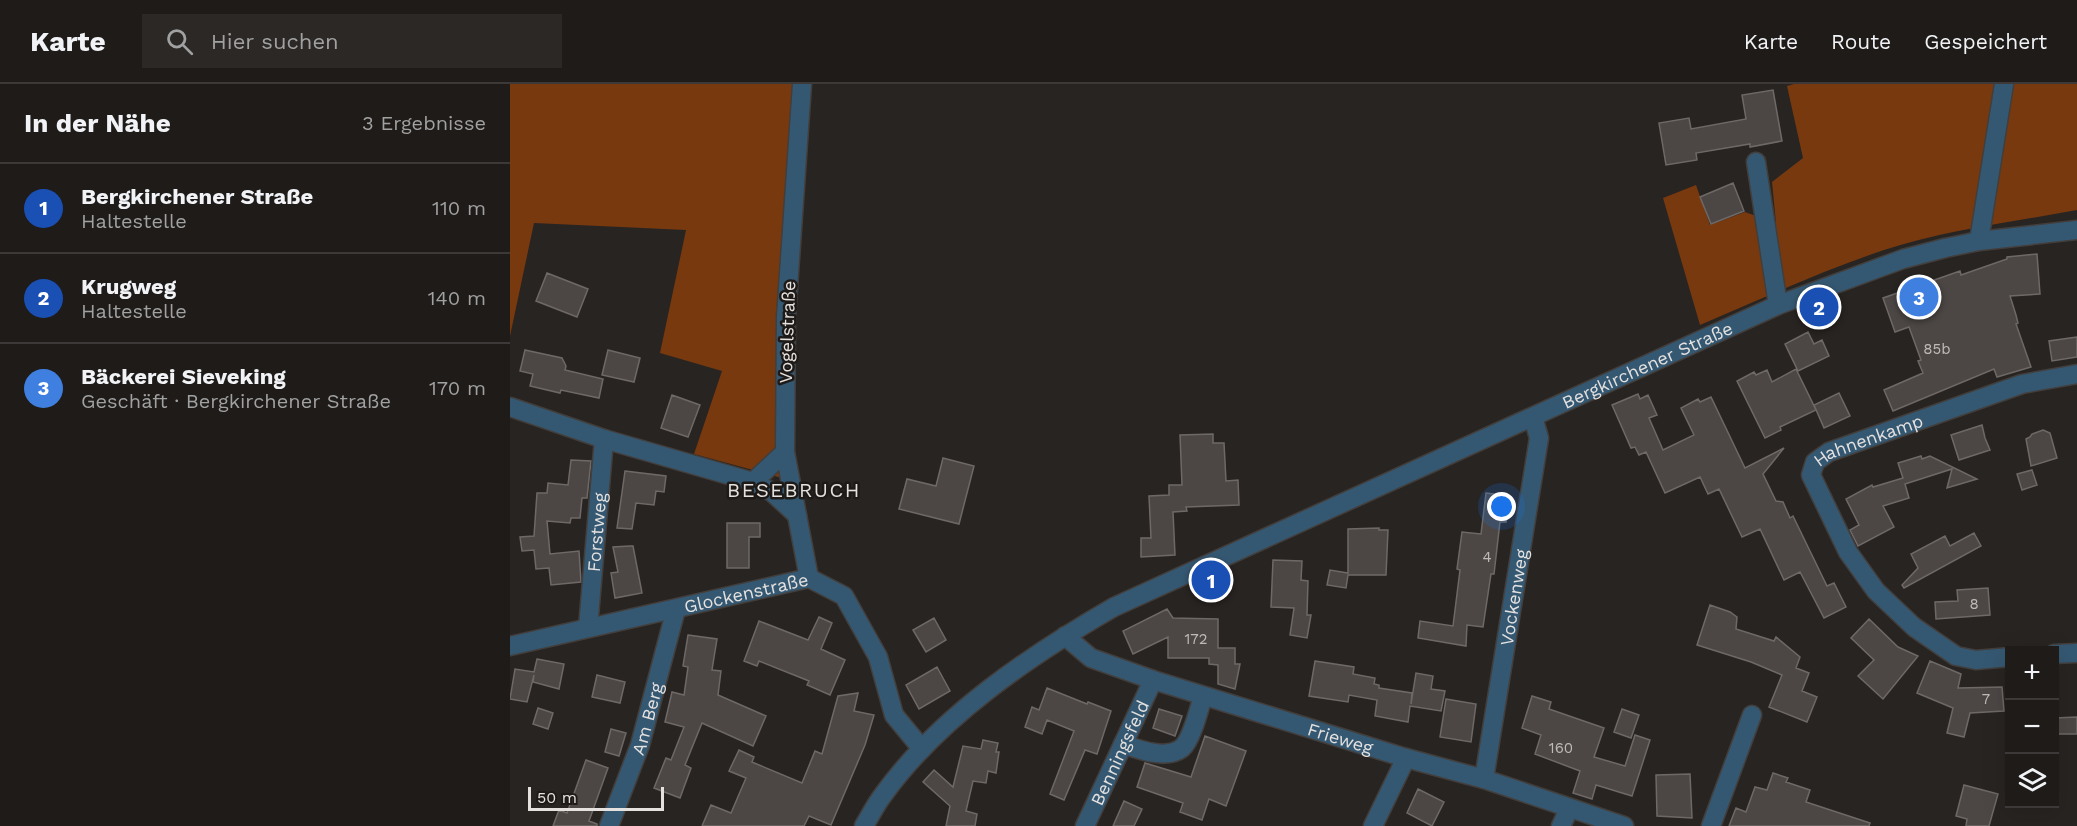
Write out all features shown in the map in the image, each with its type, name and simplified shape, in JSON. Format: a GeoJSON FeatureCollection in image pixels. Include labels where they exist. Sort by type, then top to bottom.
{"type":"FeatureCollection","features":[{"type":"Feature","properties":{"kind":"street","name":"Vogelstraße"},"geometry":{"type":"LineString","coordinates":[[802,84],[786,317],[785,452],[809,578]]}},
{"type":"Feature","properties":{"kind":"street"},"geometry":{"type":"LineString","coordinates":[[1979,242],[2004,84]]}},
{"type":"Feature","properties":{"kind":"street"},"geometry":{"type":"LineString","coordinates":[[1756,162],[1778,305]]}},
{"type":"Feature","properties":{"kind":"street","name":"Bergkirchener Straße"},"geometry":{"type":"LineString","coordinates":[[864,826],[883,795],[921,749],[1001,679],[1065,636],[1114,607],[1778,305],[1903,259],[1979,242],[2077,230]]}},
{"type":"Feature","properties":{"kind":"street","name":"Hahnenkamp"},"geometry":{"type":"LineString","coordinates":[[2005,657],[1976,660],[1956,656],[1934,643],[1914,627],[1876,591],[1848,552],[1811,476],[1815,462],[1829,452],[2022,384],[2077,374]]}},
{"type":"Feature","properties":{"kind":"street"},"geometry":{"type":"LineString","coordinates":[[510,407],[604,438],[753,482],[772,492],[797,515]]}},
{"type":"Feature","properties":{"kind":"street","name":"Vockenweg"},"geometry":{"type":"LineString","coordinates":[[1484,779],[1539,438],[1533,417]]}},
{"type":"Feature","properties":{"kind":"street","name":"Forstweg"},"geometry":{"type":"LineString","coordinates":[[588,628],[604,438]]}},
{"type":"Feature","properties":{"kind":"street"},"geometry":{"type":"LineString","coordinates":[[753,482],[785,452]]}},
{"type":"Feature","properties":{"kind":"street","name":"Glockenstraße"},"geometry":{"type":"LineString","coordinates":[[510,646],[809,578],[844,596],[878,657],[894,715],[921,749]]}},
{"type":"Feature","properties":{"kind":"street","name":"Am Berg"},"geometry":{"type":"LineString","coordinates":[[609,826],[640,745],[676,609]]}},
{"type":"Feature","properties":{"kind":"street","name":"Frieweg"},"geometry":{"type":"LineString","coordinates":[[1065,636],[1091,658],[1153,680],[1406,758],[1484,779],[1624,826]]}},
{"type":"Feature","properties":{"kind":"street"},"geometry":{"type":"LineString","coordinates":[[2059,654],[2077,653]]}},
{"type":"Feature","properties":{"kind":"street","name":"Benningsfeld"},"geometry":{"type":"LineString","coordinates":[[1085,826],[1153,680]]}},
{"type":"Feature","properties":{"kind":"street"},"geometry":{"type":"LineString","coordinates":[[1123,744],[1146,752],[1168,753],[1182,748],[1189,739],[1203,696]]}},
{"type":"Feature","properties":{"kind":"street"},"geometry":{"type":"LineString","coordinates":[[1711,826],[1752,715]]}},
{"type":"Feature","properties":{"kind":"street"},"geometry":{"type":"LineString","coordinates":[[1373,826],[1406,758]]}},
{"type":"Feature","properties":{"kind":"street"},"geometry":{"type":"LineString","coordinates":[[1560,826],[1569,809]]}},
{"type":"Feature","properties":{"kind":"shaded area"},"geometry":{"type":"Polygon","coordinates":[[[510,84],[808,84],[790,315],[793,481],[694,454],[722,371],[660,353],[686,230],[534,223],[510,336],[510,84]]]}},
{"type":"Feature","properties":{"kind":"shaded area"},"geometry":{"type":"Polygon","coordinates":[[[1794,84],[2077,84],[2077,210],[1955,232],[1884,250],[1814,276],[1700,325],[1663,198],[1696,185],[1710,225],[1745,212],[1776,223],[1772,182],[1803,158],[1787,86],[1794,84]]]}},
{"type":"Feature","properties":{"kind":"building"},"geometry":{"type":"Polygon","coordinates":[[[1773,90],[1782,141],[1696,153],[1697,160],[1666,165],[1659,123],[1689,118],[1691,129],[1746,119],[1742,95],[1773,90]]]}},
{"type":"Feature","properties":{"kind":"building"},"geometry":{"type":"Polygon","coordinates":[[[1733,183],[1744,211],[1711,224],[1700,197],[1733,183]]]}},
{"type":"Feature","properties":{"kind":"building"},"geometry":{"type":"Polygon","coordinates":[[[2037,254],[2040,294],[2010,296],[2018,323],[2016,324],[2031,367],[1997,377],[1994,369],[1893,411],[1884,390],[1923,373],[1918,361],[1921,360],[1909,327],[1895,332],[1883,298],[1960,271],[1961,275],[2007,259],[2007,257],[2037,254]]]}},
{"type":"Feature","properties":{"kind":"building"},"geometry":{"type":"Polygon","coordinates":[[[547,273],[588,289],[577,317],[536,301],[547,273]]]}},
{"type":"Feature","properties":{"kind":"building"},"geometry":{"type":"Polygon","coordinates":[[[1808,332],[1814,344],[1822,340],[1829,356],[1798,371],[1785,344],[1808,332]]]}},
{"type":"Feature","properties":{"kind":"building"},"geometry":{"type":"Polygon","coordinates":[[[2077,337],[2077,357],[2052,361],[2049,341],[2077,337]]]}},
{"type":"Feature","properties":{"kind":"building"},"geometry":{"type":"Polygon","coordinates":[[[525,350],[562,358],[566,366],[565,370],[603,379],[599,398],[530,386],[533,374],[520,371],[525,350]]]}},
{"type":"Feature","properties":{"kind":"building"},"geometry":{"type":"Polygon","coordinates":[[[608,350],[640,358],[634,382],[602,375],[608,350]]]}},
{"type":"Feature","properties":{"kind":"building"},"geometry":{"type":"Polygon","coordinates":[[[1796,369],[1816,410],[1780,427],[1781,430],[1765,438],[1737,381],[1754,372],[1756,375],[1767,370],[1772,382],[1796,369]]]}},
{"type":"Feature","properties":{"kind":"building"},"geometry":{"type":"Polygon","coordinates":[[[1839,393],[1850,416],[1824,428],[1814,405],[1839,393]]]}},
{"type":"Feature","properties":{"kind":"building"},"geometry":{"type":"Polygon","coordinates":[[[1638,394],[1640,399],[1648,395],[1657,415],[1649,418],[1663,450],[1694,435],[1681,408],[1698,399],[1700,402],[1711,397],[1745,468],[1784,448],[1763,474],[1776,501],[1783,502],[1790,518],[1793,516],[1827,586],[1834,583],[1846,607],[1824,618],[1800,572],[1784,580],[1760,529],[1742,537],[1719,489],[1708,494],[1700,477],[1665,493],[1646,452],[1639,455],[1635,447],[1631,448],[1612,405],[1638,394]]]}},
{"type":"Feature","properties":{"kind":"building"},"geometry":{"type":"Polygon","coordinates":[[[672,395],[700,405],[688,437],[661,428],[672,395]]]}},
{"type":"Feature","properties":{"kind":"building"},"geometry":{"type":"Polygon","coordinates":[[[1982,425],[1990,450],[1959,460],[1951,435],[1982,425]]]}},
{"type":"Feature","properties":{"kind":"building"},"geometry":{"type":"Polygon","coordinates":[[[2043,430],[2050,433],[2057,458],[2031,466],[2026,439],[2043,430]]]}},
{"type":"Feature","properties":{"kind":"building"},"geometry":{"type":"Polygon","coordinates":[[[1213,434],[1213,443],[1224,443],[1226,481],[1238,480],[1239,505],[1186,507],[1187,511],[1173,512],[1175,555],[1141,557],[1141,538],[1151,538],[1149,496],[1169,495],[1169,485],[1182,485],[1180,435],[1213,434]]]}},
{"type":"Feature","properties":{"kind":"building"},"geometry":{"type":"Polygon","coordinates":[[[1921,456],[1922,459],[1930,456],[1977,479],[1947,488],[1952,469],[1905,484],[1909,498],[1883,506],[1894,527],[1858,546],[1850,530],[1859,525],[1846,499],[1872,485],[1873,487],[1903,478],[1898,463],[1921,456]]]}},
{"type":"Feature","properties":{"kind":"building"},"geometry":{"type":"Polygon","coordinates":[[[943,458],[974,466],[959,524],[899,509],[907,479],[936,486],[943,458]]]}},
{"type":"Feature","properties":{"kind":"building"},"geometry":{"type":"Polygon","coordinates":[[[571,460],[591,461],[587,498],[582,498],[580,518],[571,518],[570,523],[547,521],[550,554],[579,551],[581,582],[551,585],[549,568],[536,569],[534,550],[522,551],[520,537],[534,536],[537,493],[547,493],[548,483],[568,485],[571,460]]]}},
{"type":"Feature","properties":{"kind":"building"},"geometry":{"type":"Polygon","coordinates":[[[2032,470],[2037,485],[2022,490],[2017,474],[2032,470]]]}},
{"type":"Feature","properties":{"kind":"building"},"geometry":{"type":"Polygon","coordinates":[[[625,471],[666,476],[664,492],[656,491],[654,505],[636,503],[632,529],[617,528],[625,471]]]}},
{"type":"Feature","properties":{"kind":"building"},"geometry":{"type":"Polygon","coordinates":[[[1486,493],[1509,496],[1506,522],[1500,522],[1494,574],[1491,574],[1483,627],[1467,625],[1466,646],[1418,638],[1420,621],[1453,626],[1462,532],[1481,534],[1486,493]]]}},
{"type":"Feature","properties":{"kind":"building"},"geometry":{"type":"Polygon","coordinates":[[[727,523],[760,523],[760,537],[749,537],[749,568],[727,568],[727,523]]]}},
{"type":"Feature","properties":{"kind":"building"},"geometry":{"type":"Polygon","coordinates":[[[1379,528],[1379,530],[1388,530],[1386,575],[1348,575],[1346,588],[1327,585],[1330,570],[1348,573],[1348,529],[1379,528]]]}},
{"type":"Feature","properties":{"kind":"building"},"geometry":{"type":"Polygon","coordinates":[[[1974,533],[1981,546],[1904,588],[1902,585],[1918,568],[1911,554],[1945,536],[1950,546],[1974,533]]]}},
{"type":"Feature","properties":{"kind":"building"},"geometry":{"type":"Polygon","coordinates":[[[633,546],[642,593],[615,598],[611,573],[618,572],[613,547],[633,546]]]}},
{"type":"Feature","properties":{"kind":"building"},"geometry":{"type":"Polygon","coordinates":[[[1273,560],[1302,561],[1301,580],[1308,581],[1307,615],[1311,615],[1307,638],[1290,635],[1294,608],[1271,607],[1273,560]]]}},
{"type":"Feature","properties":{"kind":"building"},"geometry":{"type":"Polygon","coordinates":[[[1988,588],[1990,615],[1936,619],[1935,602],[1958,601],[1957,590],[1988,588]]]}},
{"type":"Feature","properties":{"kind":"building"},"geometry":{"type":"Polygon","coordinates":[[[1710,605],[1737,617],[1736,629],[1774,641],[1776,637],[1800,657],[1796,668],[1809,673],[1802,691],[1817,697],[1807,722],[1769,707],[1782,675],[1751,662],[1697,645],[1710,605]]]}},
{"type":"Feature","properties":{"kind":"building"},"geometry":{"type":"Polygon","coordinates":[[[1167,609],[1173,618],[1218,619],[1218,648],[1235,648],[1235,664],[1240,664],[1235,689],[1218,684],[1218,665],[1209,664],[1209,658],[1168,658],[1168,637],[1133,654],[1123,631],[1167,609]]]}},
{"type":"Feature","properties":{"kind":"building"},"geometry":{"type":"Polygon","coordinates":[[[819,617],[832,623],[821,649],[845,660],[830,695],[807,685],[809,681],[759,661],[757,666],[744,661],[759,621],[808,640],[819,617]]]}},
{"type":"Feature","properties":{"kind":"building"},"geometry":{"type":"Polygon","coordinates":[[[934,618],[946,640],[926,652],[913,630],[934,618]]]}},
{"type":"Feature","properties":{"kind":"building"},"geometry":{"type":"Polygon","coordinates":[[[1869,619],[1898,647],[1918,656],[1883,699],[1858,676],[1874,660],[1851,638],[1869,619]]]}},
{"type":"Feature","properties":{"kind":"building"},"geometry":{"type":"Polygon","coordinates":[[[688,635],[717,639],[712,670],[721,671],[718,695],[766,716],[753,746],[702,723],[685,765],[691,768],[680,798],[654,788],[666,758],[671,760],[684,727],[665,722],[672,692],[684,695],[688,667],[683,666],[688,635]]]}},
{"type":"Feature","properties":{"kind":"building"},"geometry":{"type":"Polygon","coordinates":[[[537,659],[564,664],[559,689],[533,682],[534,675],[527,702],[510,699],[515,669],[534,672],[537,659]]]}},
{"type":"Feature","properties":{"kind":"building"},"geometry":{"type":"Polygon","coordinates":[[[1315,661],[1354,667],[1353,674],[1375,678],[1374,684],[1379,685],[1379,688],[1412,693],[1411,704],[1416,673],[1433,676],[1431,689],[1445,691],[1441,711],[1410,706],[1408,722],[1375,716],[1377,700],[1349,695],[1348,702],[1309,696],[1315,661]]]}},
{"type":"Feature","properties":{"kind":"building"},"geometry":{"type":"Polygon","coordinates":[[[1930,661],[1961,674],[1958,688],[2002,687],[2004,711],[1970,713],[1964,737],[1947,733],[1953,708],[1917,693],[1930,661]]]}},
{"type":"Feature","properties":{"kind":"building"},"geometry":{"type":"Polygon","coordinates":[[[937,667],[950,691],[919,709],[906,685],[937,667]]]}},
{"type":"Feature","properties":{"kind":"building"},"geometry":{"type":"Polygon","coordinates":[[[597,675],[625,682],[620,703],[592,697],[597,675]]]}},
{"type":"Feature","properties":{"kind":"building"},"geometry":{"type":"Polygon","coordinates":[[[1047,688],[1111,711],[1097,754],[1085,750],[1064,800],[1050,794],[1074,731],[1047,720],[1042,734],[1025,727],[1032,707],[1039,710],[1047,688]]]}},
{"type":"Feature","properties":{"kind":"building"},"geometry":{"type":"Polygon","coordinates":[[[858,693],[854,711],[874,715],[865,745],[831,825],[809,816],[804,826],[702,826],[711,805],[731,813],[746,778],[729,771],[739,750],[754,757],[752,762],[802,783],[815,751],[822,754],[838,696],[858,693]]]}},
{"type":"Feature","properties":{"kind":"building"},"geometry":{"type":"Polygon","coordinates":[[[1532,696],[1551,702],[1549,709],[1604,728],[1594,757],[1625,766],[1635,735],[1650,740],[1632,796],[1596,785],[1592,799],[1573,793],[1580,771],[1535,754],[1541,735],[1522,728],[1532,696]]]}},
{"type":"Feature","properties":{"kind":"building"},"geometry":{"type":"Polygon","coordinates":[[[1446,699],[1476,704],[1471,742],[1440,737],[1446,699]]]}},
{"type":"Feature","properties":{"kind":"building"},"geometry":{"type":"Polygon","coordinates":[[[538,708],[553,713],[548,729],[533,724],[538,708]]]}},
{"type":"Feature","properties":{"kind":"building"},"geometry":{"type":"Polygon","coordinates":[[[1159,709],[1182,716],[1175,736],[1153,728],[1159,709]]]}},
{"type":"Feature","properties":{"kind":"building"},"geometry":{"type":"Polygon","coordinates":[[[1622,709],[1639,715],[1631,738],[1614,732],[1622,709]]]}},
{"type":"Feature","properties":{"kind":"building"},"geometry":{"type":"Polygon","coordinates":[[[2077,717],[2077,734],[2059,734],[2059,718],[2077,717]]]}},
{"type":"Feature","properties":{"kind":"building"},"geometry":{"type":"Polygon","coordinates":[[[611,729],[626,733],[619,756],[605,752],[611,729]]]}},
{"type":"Feature","properties":{"kind":"building"},"geometry":{"type":"Polygon","coordinates":[[[1205,736],[1246,751],[1226,806],[1209,799],[1202,820],[1180,812],[1183,803],[1137,787],[1145,763],[1191,777],[1205,736]]]}},
{"type":"Feature","properties":{"kind":"building"},"geometry":{"type":"Polygon","coordinates":[[[983,740],[998,743],[996,752],[999,752],[996,773],[988,771],[986,783],[973,781],[966,811],[977,814],[975,826],[946,826],[950,806],[923,782],[934,770],[953,787],[963,746],[981,749],[983,740]]]}},
{"type":"Feature","properties":{"kind":"building"},"geometry":{"type":"Polygon","coordinates":[[[586,760],[608,768],[589,821],[597,826],[553,826],[559,810],[567,813],[586,760]]]}},
{"type":"Feature","properties":{"kind":"building"},"geometry":{"type":"Polygon","coordinates":[[[1773,773],[1788,778],[1786,782],[1810,790],[1806,802],[1870,823],[1869,826],[1729,826],[1736,808],[1746,812],[1755,787],[1767,790],[1773,773]]]}},
{"type":"Feature","properties":{"kind":"building"},"geometry":{"type":"Polygon","coordinates":[[[1690,774],[1692,818],[1657,816],[1656,775],[1690,774]]]}},
{"type":"Feature","properties":{"kind":"building"},"geometry":{"type":"Polygon","coordinates":[[[1964,785],[1998,794],[1989,826],[1966,826],[1967,819],[1956,816],[1964,785]]]}},
{"type":"Feature","properties":{"kind":"building"},"geometry":{"type":"Polygon","coordinates":[[[1418,789],[1444,802],[1432,826],[1407,813],[1418,789]]]}},
{"type":"Feature","properties":{"kind":"building"},"geometry":{"type":"Polygon","coordinates":[[[1124,801],[1142,809],[1134,826],[1113,826],[1124,801]]]}},
{"type":"Feature","properties":{"kind":"place","name":"Bäckerei Sieveking"},"geometry":{"type":"Point","coordinates":[1919,297]}},
{"type":"Feature","properties":{"kind":"place","name":"Krugweg"},"geometry":{"type":"Point","coordinates":[1819,307]}},
{"type":"Feature","properties":{"kind":"place","name":"Bergkirchener Straße"},"geometry":{"type":"Point","coordinates":[1211,580]}},
{"type":"Feature","properties":{"kind":"district","name":"BESEBRUCH"},"geometry":{"type":"Point","coordinates":[794,490]}}]}
